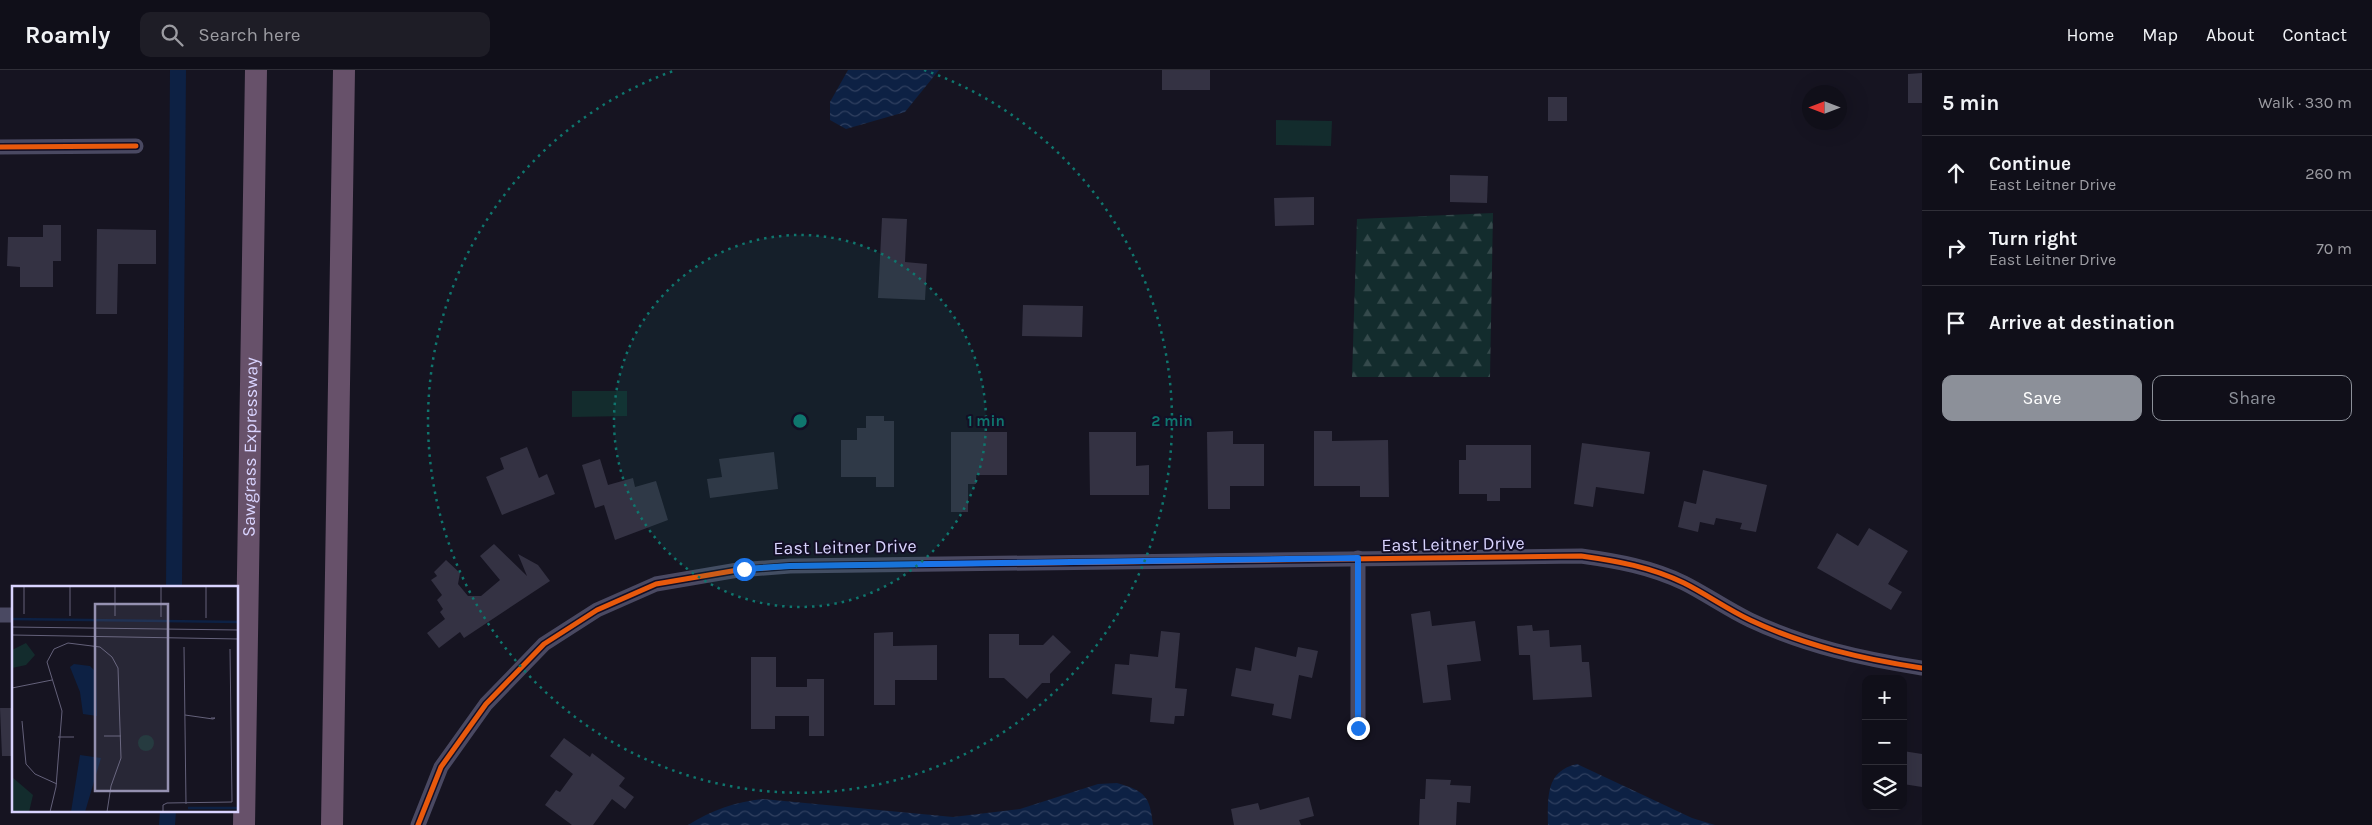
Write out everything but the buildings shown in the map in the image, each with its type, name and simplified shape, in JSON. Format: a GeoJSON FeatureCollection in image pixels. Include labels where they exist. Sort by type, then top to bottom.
{"type":"FeatureCollection","features":[{"type":"Feature","properties":{"kind":"highway","name":"Sawgrass Expressway"},"geometry":{"type":"LineString","coordinates":[[244,825],[256,70]]}},
{"type":"Feature","properties":{"kind":"highway"},"geometry":{"type":"LineString","coordinates":[[332,825],[344,70]]}},
{"type":"Feature","properties":{"kind":"street"},"geometry":{"type":"LineString","coordinates":[[0,147],[136,146]]}},
{"type":"Feature","properties":{"kind":"street","name":"East Leitner Drive"},"geometry":{"type":"LineString","coordinates":[[418,825],[441,767],[486,704],[544,644],[597,610],[656,584],[744,569],[790,566],[1582,556],[1629,562],[1682,582],[1750,620],[1803,642],[1870,660],[1922,668]]}},
{"type":"Feature","properties":{"kind":"street","name":"East Leitner Drive"},"geometry":{"type":"LineString","coordinates":[[1358,558],[1358,728]]}},
{"type":"Feature","properties":{"kind":"green space"},"geometry":{"type":"Polygon","coordinates":[[[1276,120],[1332,121],[1331,146],[1276,145],[1276,120]]]}},
{"type":"Feature","properties":{"kind":"green space"},"geometry":{"type":"Polygon","coordinates":[[[1493,213],[1490,377],[1352,377],[1357,219],[1493,213]]]}},
{"type":"Feature","properties":{"kind":"green space"},"geometry":{"type":"Polygon","coordinates":[[[572,391],[627,391],[627,416],[572,417],[572,391]]]}},
{"type":"Feature","properties":{"kind":"water"},"geometry":{"type":"Polygon","coordinates":[[[848,70],[939,70],[905,112],[846,129],[830,120],[830,102],[848,70]]]}},
{"type":"Feature","properties":{"kind":"water"},"geometry":{"type":"Polygon","coordinates":[[[1577,764],[1692,818],[1715,825],[1548,825],[1550,787],[1559,773],[1577,764]]]}},
{"type":"Feature","properties":{"kind":"water"},"geometry":{"type":"Polygon","coordinates":[[[1117,783],[1134,789],[1144,796],[1150,807],[1153,825],[688,825],[724,808],[743,802],[763,799],[953,817],[1020,809],[1098,784],[1117,783]]]}},
{"type":"Feature","properties":{"kind":"waterway"},"geometry":{"type":"LineString","coordinates":[[174,586],[178,70]]}},
{"type":"Feature","properties":{"kind":"waterway"},"geometry":{"type":"LineString","coordinates":[[167,825],[168,812]]}},
{"type":"Feature","properties":{"kind":"cycle path"},"geometry":{"type":"LineString","coordinates":[[0,147],[136,146]]}},
{"type":"Feature","properties":{"kind":"cycle path"},"geometry":{"type":"LineString","coordinates":[[418,825],[441,767],[486,704],[544,644],[597,610],[656,584],[738,570],[790,566],[1581,556],[1634,565],[1672,577],[1750,620],[1813,644],[1856,656],[1922,668]]}},
{"type":"Feature","properties":{"kind":"route"},"geometry":{"type":"LineString","coordinates":[[744,569],[790,566],[1358,558],[1358,728]]}}]}
